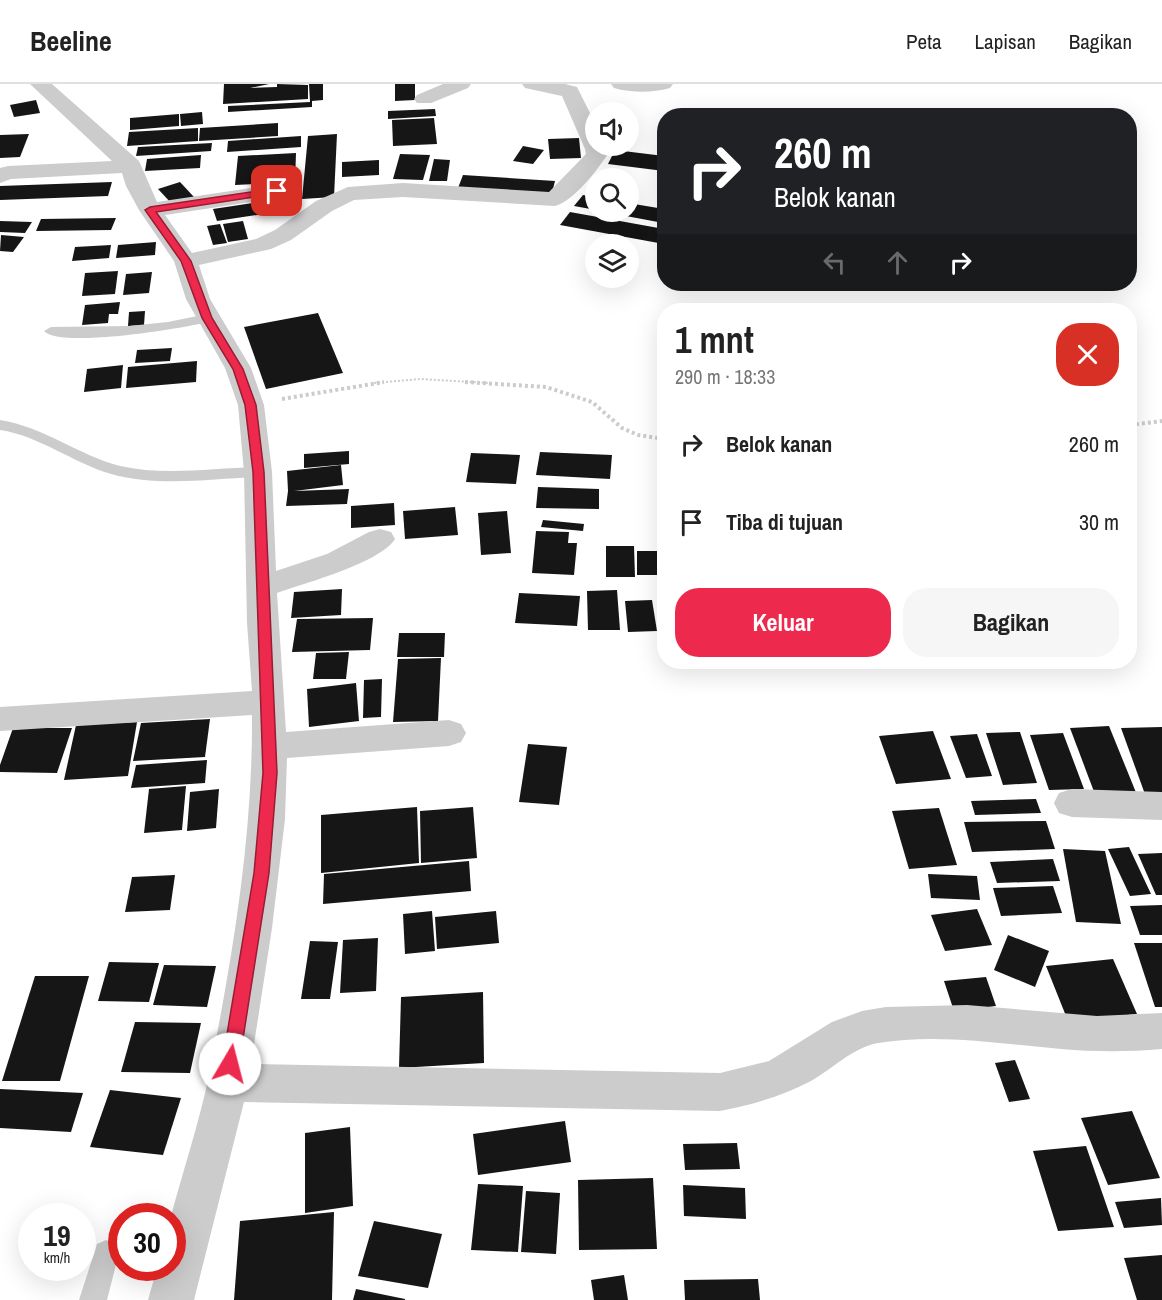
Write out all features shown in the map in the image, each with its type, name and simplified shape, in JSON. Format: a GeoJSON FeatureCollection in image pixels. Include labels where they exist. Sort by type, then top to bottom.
{"type":"FeatureCollection","features":[{"type":"Feature","properties":{"kind":"street"},"geometry":{"type":"LineString","coordinates":[[40,84],[131,166],[137,186],[150,210],[186,261],[207,318],[238,369],[251,405],[258,472],[269,702],[267,819],[261,873],[228,1082],[171,1300]]}},
{"type":"Feature","properties":{"kind":"street"},"geometry":{"type":"LineString","coordinates":[[424,99],[461,84]]}},
{"type":"Feature","properties":{"kind":"street"},"geometry":{"type":"LineString","coordinates":[[186,261],[263,244],[283,235],[324,206],[348,194],[403,190],[555,199],[587,168],[597,154],[597,149],[579,88],[531,84]]}},
{"type":"Feature","properties":{"kind":"street"},"geometry":{"type":"LineString","coordinates":[[621,84],[650,86],[663,84]]}},
{"type":"Feature","properties":{"kind":"street"},"geometry":{"type":"LineString","coordinates":[[0,176],[8,173],[131,166]]}},
{"type":"Feature","properties":{"kind":"street"},"geometry":{"type":"LineString","coordinates":[[150,210],[277,191]]}},
{"type":"Feature","properties":{"kind":"street"},"geometry":{"type":"LineString","coordinates":[[262,586],[338,561],[380,539]]}},
{"type":"Feature","properties":{"kind":"street"},"geometry":{"type":"LineString","coordinates":[[0,719],[269,702]]}},
{"type":"Feature","properties":{"kind":"street"},"geometry":{"type":"LineString","coordinates":[[269,746],[449,733]]}},
{"type":"Feature","properties":{"kind":"street"},"geometry":{"type":"LineString","coordinates":[[1072,803],[1162,806]]}},
{"type":"Feature","properties":{"kind":"street"},"geometry":{"type":"LineString","coordinates":[[228,1082],[384,1088],[720,1092],[753,1085],[793,1070],[841,1037],[865,1029],[901,1023],[988,1026],[1118,1035],[1162,1031]]}},
{"type":"Feature","properties":{"kind":"lane"},"geometry":{"type":"LineString","coordinates":[[51,331],[106,333],[147,331],[179,326],[207,318]]}},
{"type":"Feature","properties":{"kind":"lane"},"geometry":{"type":"LineString","coordinates":[[0,425],[22,430],[87,461],[118,471],[158,475],[258,472]]}},
{"type":"Feature","properties":{"kind":"lane"},"geometry":{"type":"LineString","coordinates":[[93,1300],[106,1252]]}},
{"type":"Feature","properties":{"kind":"path"},"geometry":{"type":"LineString","coordinates":[[251,405],[382,382],[420,379],[479,381],[546,387],[577,395],[592,402],[622,428],[638,435],[657,438]]}},
{"type":"Feature","properties":{"kind":"path"},"geometry":{"type":"LineString","coordinates":[[1137,424],[1162,421]]}},
{"type":"Feature","properties":{"kind":"building"},"geometry":{"type":"Polygon","coordinates":[[[224,84],[269,84],[250,88],[277,87],[277,84],[308,85],[308,99],[223,104],[224,84]]]}},
{"type":"Feature","properties":{"kind":"building"},"geometry":{"type":"Polygon","coordinates":[[[309,84],[323,84],[323,100],[312,101],[312,107],[228,112],[228,106],[310,102],[309,84]]]}},
{"type":"Feature","properties":{"kind":"building"},"geometry":{"type":"Polygon","coordinates":[[[395,84],[415,84],[415,100],[395,101],[395,84]]]}},
{"type":"Feature","properties":{"kind":"building"},"geometry":{"type":"Polygon","coordinates":[[[36,100],[40,113],[14,117],[10,105],[36,100]]]}},
{"type":"Feature","properties":{"kind":"building"},"geometry":{"type":"Polygon","coordinates":[[[435,109],[436,116],[388,119],[388,111],[435,109]]]}},
{"type":"Feature","properties":{"kind":"building"},"geometry":{"type":"Polygon","coordinates":[[[202,112],[203,124],[181,126],[180,114],[202,112]]]}},
{"type":"Feature","properties":{"kind":"building"},"geometry":{"type":"Polygon","coordinates":[[[179,114],[179,126],[130,130],[130,118],[179,114]]]}},
{"type":"Feature","properties":{"kind":"building"},"geometry":{"type":"Polygon","coordinates":[[[434,118],[437,144],[393,146],[392,120],[434,118]]]}},
{"type":"Feature","properties":{"kind":"building"},"geometry":{"type":"Polygon","coordinates":[[[278,123],[278,136],[199,141],[200,128],[278,123]]]}},
{"type":"Feature","properties":{"kind":"building"},"geometry":{"type":"Polygon","coordinates":[[[198,128],[198,141],[127,146],[129,132],[198,128]]]}},
{"type":"Feature","properties":{"kind":"building"},"geometry":{"type":"Polygon","coordinates":[[[29,134],[20,157],[0,158],[0,135],[29,134]]]}},
{"type":"Feature","properties":{"kind":"building"},"geometry":{"type":"Polygon","coordinates":[[[337,134],[334,197],[302,199],[308,136],[337,134]]]}},
{"type":"Feature","properties":{"kind":"building"},"geometry":{"type":"Polygon","coordinates":[[[301,136],[301,147],[227,152],[228,141],[301,136]]]}},
{"type":"Feature","properties":{"kind":"building"},"geometry":{"type":"Polygon","coordinates":[[[579,138],[581,158],[550,159],[548,139],[579,138]]]}},
{"type":"Feature","properties":{"kind":"building"},"geometry":{"type":"Polygon","coordinates":[[[212,143],[211,151],[136,156],[138,147],[212,143]]]}},
{"type":"Feature","properties":{"kind":"building"},"geometry":{"type":"Polygon","coordinates":[[[523,146],[544,150],[533,164],[513,161],[523,146]]]}},
{"type":"Feature","properties":{"kind":"building"},"geometry":{"type":"Polygon","coordinates":[[[296,153],[295,182],[235,185],[238,156],[296,153]]]}},
{"type":"Feature","properties":{"kind":"building"},"geometry":{"type":"Polygon","coordinates":[[[639,153],[657,155],[657,170],[608,164],[612,156],[639,156],[639,153]]]}},
{"type":"Feature","properties":{"kind":"building"},"geometry":{"type":"Polygon","coordinates":[[[400,154],[430,155],[423,180],[393,179],[400,154]]]}},
{"type":"Feature","properties":{"kind":"building"},"geometry":{"type":"Polygon","coordinates":[[[201,155],[200,168],[145,171],[147,159],[201,155]]]}},
{"type":"Feature","properties":{"kind":"building"},"geometry":{"type":"Polygon","coordinates":[[[434,159],[450,160],[447,181],[429,181],[434,159]]]}},
{"type":"Feature","properties":{"kind":"building"},"geometry":{"type":"Polygon","coordinates":[[[379,160],[379,175],[342,177],[342,162],[379,160]]]}},
{"type":"Feature","properties":{"kind":"building"},"geometry":{"type":"Polygon","coordinates":[[[463,175],[555,181],[552,193],[458,188],[463,175]]]}},
{"type":"Feature","properties":{"kind":"building"},"geometry":{"type":"Polygon","coordinates":[[[112,182],[108,196],[0,200],[0,186],[112,182]]]}},
{"type":"Feature","properties":{"kind":"building"},"geometry":{"type":"Polygon","coordinates":[[[180,182],[194,197],[172,204],[158,189],[180,182]]]}},
{"type":"Feature","properties":{"kind":"building"},"geometry":{"type":"Polygon","coordinates":[[[583,195],[585,195],[585,208],[574,206],[583,195]]]}},
{"type":"Feature","properties":{"kind":"building"},"geometry":{"type":"Polygon","coordinates":[[[291,197],[296,209],[217,221],[213,209],[291,197]]]}},
{"type":"Feature","properties":{"kind":"building"},"geometry":{"type":"Polygon","coordinates":[[[639,205],[657,208],[657,222],[639,218],[639,205]]]}},
{"type":"Feature","properties":{"kind":"building"},"geometry":{"type":"Polygon","coordinates":[[[570,212],[585,215],[585,222],[625,222],[657,228],[657,243],[639,239],[639,234],[609,234],[560,225],[570,212]]]}},
{"type":"Feature","properties":{"kind":"building"},"geometry":{"type":"Polygon","coordinates":[[[116,218],[111,230],[36,231],[41,219],[116,218]]]}},
{"type":"Feature","properties":{"kind":"building"},"geometry":{"type":"Polygon","coordinates":[[[0,221],[32,222],[25,233],[0,232],[0,221]]]}},
{"type":"Feature","properties":{"kind":"building"},"geometry":{"type":"Polygon","coordinates":[[[243,221],[248,239],[228,242],[223,224],[243,221]]]}},
{"type":"Feature","properties":{"kind":"building"},"geometry":{"type":"Polygon","coordinates":[[[220,224],[227,243],[213,245],[207,226],[220,224]]]}},
{"type":"Feature","properties":{"kind":"building"},"geometry":{"type":"Polygon","coordinates":[[[1,235],[24,237],[13,252],[0,251],[1,235]]]}},
{"type":"Feature","properties":{"kind":"building"},"geometry":{"type":"Polygon","coordinates":[[[156,242],[155,255],[116,258],[118,245],[156,242]]]}},
{"type":"Feature","properties":{"kind":"building"},"geometry":{"type":"Polygon","coordinates":[[[111,245],[109,258],[72,261],[75,247],[111,245]]]}},
{"type":"Feature","properties":{"kind":"building"},"geometry":{"type":"Polygon","coordinates":[[[118,271],[115,294],[82,296],[85,273],[118,271]]]}},
{"type":"Feature","properties":{"kind":"building"},"geometry":{"type":"Polygon","coordinates":[[[152,272],[149,293],[123,295],[126,274],[152,272]]]}},
{"type":"Feature","properties":{"kind":"building"},"geometry":{"type":"Polygon","coordinates":[[[120,302],[118,314],[109,314],[108,323],[82,325],[85,305],[120,302]]]}},
{"type":"Feature","properties":{"kind":"building"},"geometry":{"type":"Polygon","coordinates":[[[145,311],[144,325],[128,326],[129,312],[145,311]]]}},
{"type":"Feature","properties":{"kind":"building"},"geometry":{"type":"Polygon","coordinates":[[[318,313],[343,373],[266,389],[244,327],[318,313]]]}},
{"type":"Feature","properties":{"kind":"building"},"geometry":{"type":"Polygon","coordinates":[[[172,348],[170,361],[135,363],[137,350],[172,348]]]}},
{"type":"Feature","properties":{"kind":"building"},"geometry":{"type":"Polygon","coordinates":[[[197,361],[196,382],[126,388],[128,367],[197,361]]]}},
{"type":"Feature","properties":{"kind":"building"},"geometry":{"type":"Polygon","coordinates":[[[123,365],[121,388],[84,392],[87,369],[123,365]]]}},
{"type":"Feature","properties":{"kind":"building"},"geometry":{"type":"Polygon","coordinates":[[[349,451],[349,464],[304,468],[304,454],[349,451]]]}},
{"type":"Feature","properties":{"kind":"building"},"geometry":{"type":"Polygon","coordinates":[[[540,452],[612,455],[610,479],[536,475],[540,452]]]}},
{"type":"Feature","properties":{"kind":"building"},"geometry":{"type":"Polygon","coordinates":[[[471,453],[520,455],[516,484],[466,482],[471,453]]]}},
{"type":"Feature","properties":{"kind":"building"},"geometry":{"type":"Polygon","coordinates":[[[341,465],[343,485],[294,491],[349,489],[347,504],[286,506],[287,471],[341,465]]]}},
{"type":"Feature","properties":{"kind":"building"},"geometry":{"type":"Polygon","coordinates":[[[538,487],[599,489],[599,509],[536,508],[538,487]]]}},
{"type":"Feature","properties":{"kind":"building"},"geometry":{"type":"Polygon","coordinates":[[[394,503],[395,525],[351,528],[351,506],[394,503]]]}},
{"type":"Feature","properties":{"kind":"building"},"geometry":{"type":"Polygon","coordinates":[[[455,507],[458,535],[405,539],[403,511],[455,507]]]}},
{"type":"Feature","properties":{"kind":"building"},"geometry":{"type":"Polygon","coordinates":[[[507,511],[511,553],[481,555],[478,513],[507,511]]]}},
{"type":"Feature","properties":{"kind":"building"},"geometry":{"type":"Polygon","coordinates":[[[543,520],[584,524],[583,531],[541,527],[543,520]]]}},
{"type":"Feature","properties":{"kind":"building"},"geometry":{"type":"Polygon","coordinates":[[[536,531],[569,532],[568,543],[577,543],[574,575],[532,573],[536,531]]]}},
{"type":"Feature","properties":{"kind":"building"},"geometry":{"type":"Polygon","coordinates":[[[606,546],[634,546],[635,577],[606,577],[606,546]]]}},
{"type":"Feature","properties":{"kind":"building"},"geometry":{"type":"Polygon","coordinates":[[[637,551],[657,551],[657,575],[637,575],[637,551]]]}},
{"type":"Feature","properties":{"kind":"building"},"geometry":{"type":"Polygon","coordinates":[[[342,589],[341,615],[291,618],[294,592],[342,589]]]}},
{"type":"Feature","properties":{"kind":"building"},"geometry":{"type":"Polygon","coordinates":[[[617,590],[620,630],[588,630],[587,591],[617,590]]]}},
{"type":"Feature","properties":{"kind":"building"},"geometry":{"type":"Polygon","coordinates":[[[519,593],[580,596],[577,626],[515,623],[519,593]]]}},
{"type":"Feature","properties":{"kind":"building"},"geometry":{"type":"Polygon","coordinates":[[[652,600],[657,631],[628,632],[625,601],[652,600]]]}},
{"type":"Feature","properties":{"kind":"building"},"geometry":{"type":"Polygon","coordinates":[[[373,618],[370,650],[292,652],[297,619],[373,618]]]}},
{"type":"Feature","properties":{"kind":"building"},"geometry":{"type":"Polygon","coordinates":[[[399,633],[445,633],[444,657],[397,657],[399,633]]]}},
{"type":"Feature","properties":{"kind":"building"},"geometry":{"type":"Polygon","coordinates":[[[349,652],[346,679],[313,679],[316,653],[349,652]]]}},
{"type":"Feature","properties":{"kind":"building"},"geometry":{"type":"Polygon","coordinates":[[[441,658],[438,721],[393,722],[398,659],[441,658]]]}},
{"type":"Feature","properties":{"kind":"building"},"geometry":{"type":"Polygon","coordinates":[[[382,679],[381,717],[363,718],[364,680],[382,679]]]}},
{"type":"Feature","properties":{"kind":"building"},"geometry":{"type":"Polygon","coordinates":[[[356,683],[359,721],[309,727],[307,689],[356,683]]]}},
{"type":"Feature","properties":{"kind":"building"},"geometry":{"type":"Polygon","coordinates":[[[210,719],[205,757],[133,761],[141,723],[210,719]]]}},
{"type":"Feature","properties":{"kind":"building"},"geometry":{"type":"Polygon","coordinates":[[[137,722],[128,776],[64,780],[76,725],[137,722]]]}},
{"type":"Feature","properties":{"kind":"building"},"geometry":{"type":"Polygon","coordinates":[[[1109,726],[1137,795],[1096,797],[1070,728],[1109,726]]]}},
{"type":"Feature","properties":{"kind":"building"},"geometry":{"type":"Polygon","coordinates":[[[1162,727],[1162,796],[1146,797],[1121,728],[1162,727]]]}},
{"type":"Feature","properties":{"kind":"building"},"geometry":{"type":"Polygon","coordinates":[[[13,728],[72,728],[57,773],[0,772],[0,765],[13,728]]]}},
{"type":"Feature","properties":{"kind":"building"},"geometry":{"type":"Polygon","coordinates":[[[933,731],[951,779],[896,784],[879,736],[933,731]]]}},
{"type":"Feature","properties":{"kind":"building"},"geometry":{"type":"Polygon","coordinates":[[[1020,732],[1037,783],[1003,785],[986,733],[1020,732]]]}},
{"type":"Feature","properties":{"kind":"building"},"geometry":{"type":"Polygon","coordinates":[[[1063,733],[1084,789],[1049,790],[1030,735],[1063,733]]]}},
{"type":"Feature","properties":{"kind":"building"},"geometry":{"type":"Polygon","coordinates":[[[977,734],[992,776],[966,778],[950,736],[977,734]]]}},
{"type":"Feature","properties":{"kind":"building"},"geometry":{"type":"Polygon","coordinates":[[[528,744],[567,747],[559,805],[519,802],[528,744]]]}},
{"type":"Feature","properties":{"kind":"building"},"geometry":{"type":"Polygon","coordinates":[[[207,760],[205,783],[131,788],[136,765],[207,760]]]}},
{"type":"Feature","properties":{"kind":"building"},"geometry":{"type":"Polygon","coordinates":[[[186,786],[182,830],[144,833],[149,789],[186,786]]]}},
{"type":"Feature","properties":{"kind":"building"},"geometry":{"type":"Polygon","coordinates":[[[219,789],[216,828],[187,831],[190,792],[219,789]]]}},
{"type":"Feature","properties":{"kind":"building"},"geometry":{"type":"Polygon","coordinates":[[[1036,799],[1041,813],[975,815],[971,801],[1036,799]]]}},
{"type":"Feature","properties":{"kind":"building"},"geometry":{"type":"Polygon","coordinates":[[[417,807],[419,863],[321,873],[321,815],[417,807]]]}},
{"type":"Feature","properties":{"kind":"building"},"geometry":{"type":"Polygon","coordinates":[[[473,807],[477,858],[421,863],[420,811],[473,807]]]}},
{"type":"Feature","properties":{"kind":"building"},"geometry":{"type":"Polygon","coordinates":[[[939,808],[957,865],[909,869],[892,811],[939,808]]]}},
{"type":"Feature","properties":{"kind":"building"},"geometry":{"type":"Polygon","coordinates":[[[1046,821],[1055,849],[972,852],[964,822],[1046,821]]]}},
{"type":"Feature","properties":{"kind":"building"},"geometry":{"type":"Polygon","coordinates":[[[1129,847],[1151,894],[1130,896],[1108,849],[1129,847]]]}},
{"type":"Feature","properties":{"kind":"building"},"geometry":{"type":"Polygon","coordinates":[[[1063,849],[1105,851],[1121,924],[1076,922],[1063,849]]]}},
{"type":"Feature","properties":{"kind":"building"},"geometry":{"type":"Polygon","coordinates":[[[1162,853],[1162,895],[1156,895],[1138,854],[1162,853]]]}},
{"type":"Feature","properties":{"kind":"building"},"geometry":{"type":"Polygon","coordinates":[[[1053,859],[1060,881],[997,883],[990,862],[1053,859]]]}},
{"type":"Feature","properties":{"kind":"building"},"geometry":{"type":"Polygon","coordinates":[[[469,861],[471,891],[323,904],[324,874],[469,861]]]}},
{"type":"Feature","properties":{"kind":"building"},"geometry":{"type":"Polygon","coordinates":[[[928,874],[977,876],[980,900],[931,898],[928,874]]]}},
{"type":"Feature","properties":{"kind":"building"},"geometry":{"type":"Polygon","coordinates":[[[175,875],[170,910],[125,912],[132,877],[175,875]]]}},
{"type":"Feature","properties":{"kind":"building"},"geometry":{"type":"Polygon","coordinates":[[[1053,886],[1062,913],[1001,916],[993,888],[1053,886]]]}},
{"type":"Feature","properties":{"kind":"building"},"geometry":{"type":"Polygon","coordinates":[[[1162,905],[1162,935],[1140,935],[1130,906],[1162,905]]]}},
{"type":"Feature","properties":{"kind":"building"},"geometry":{"type":"Polygon","coordinates":[[[977,909],[992,945],[945,951],[931,915],[977,909]]]}},
{"type":"Feature","properties":{"kind":"building"},"geometry":{"type":"Polygon","coordinates":[[[432,911],[435,951],[405,954],[403,914],[432,911]]]}},
{"type":"Feature","properties":{"kind":"building"},"geometry":{"type":"Polygon","coordinates":[[[496,911],[499,943],[437,949],[435,917],[496,911]]]}},
{"type":"Feature","properties":{"kind":"building"},"geometry":{"type":"Polygon","coordinates":[[[1008,935],[1049,951],[1035,987],[994,970],[1008,935]]]}},
{"type":"Feature","properties":{"kind":"building"},"geometry":{"type":"Polygon","coordinates":[[[378,938],[376,991],[340,993],[343,940],[378,938]]]}},
{"type":"Feature","properties":{"kind":"building"},"geometry":{"type":"Polygon","coordinates":[[[310,941],[338,942],[330,999],[301,999],[310,941]]]}},
{"type":"Feature","properties":{"kind":"building"},"geometry":{"type":"Polygon","coordinates":[[[1134,943],[1162,943],[1162,1007],[1155,1007],[1134,943]]]}},
{"type":"Feature","properties":{"kind":"building"},"geometry":{"type":"Polygon","coordinates":[[[1113,959],[1137,1014],[1068,1021],[1046,966],[1113,959]]]}},
{"type":"Feature","properties":{"kind":"building"},"geometry":{"type":"Polygon","coordinates":[[[109,962],[159,963],[149,1002],[98,1001],[109,962]]]}},
{"type":"Feature","properties":{"kind":"building"},"geometry":{"type":"Polygon","coordinates":[[[164,965],[216,966],[207,1007],[153,1005],[164,965]]]}},
{"type":"Feature","properties":{"kind":"building"},"geometry":{"type":"Polygon","coordinates":[[[35,976],[89,976],[60,1081],[2,1081],[35,976]]]}},
{"type":"Feature","properties":{"kind":"building"},"geometry":{"type":"Polygon","coordinates":[[[986,977],[996,1006],[954,1011],[944,981],[986,977]]]}},
{"type":"Feature","properties":{"kind":"building"},"geometry":{"type":"Polygon","coordinates":[[[483,992],[484,1063],[399,1068],[401,997],[483,992]]]}},
{"type":"Feature","properties":{"kind":"building"},"geometry":{"type":"Polygon","coordinates":[[[135,1022],[201,1023],[190,1073],[121,1072],[135,1022]]]}},
{"type":"Feature","properties":{"kind":"building"},"geometry":{"type":"Polygon","coordinates":[[[1015,1060],[1030,1099],[1009,1102],[995,1063],[1015,1060]]]}},
{"type":"Feature","properties":{"kind":"building"},"geometry":{"type":"Polygon","coordinates":[[[0,1089],[83,1093],[71,1132],[0,1128],[0,1089]]]}},
{"type":"Feature","properties":{"kind":"building"},"geometry":{"type":"Polygon","coordinates":[[[110,1090],[181,1098],[163,1155],[90,1147],[110,1090]]]}},
{"type":"Feature","properties":{"kind":"building"},"geometry":{"type":"Polygon","coordinates":[[[1132,1111],[1160,1178],[1108,1185],[1081,1118],[1132,1111]]]}},
{"type":"Feature","properties":{"kind":"building"},"geometry":{"type":"Polygon","coordinates":[[[565,1121],[571,1162],[478,1175],[473,1134],[565,1121]]]}},
{"type":"Feature","properties":{"kind":"building"},"geometry":{"type":"Polygon","coordinates":[[[350,1127],[353,1206],[305,1213],[305,1133],[350,1127]]]}},
{"type":"Feature","properties":{"kind":"building"},"geometry":{"type":"Polygon","coordinates":[[[737,1143],[740,1169],[685,1170],[683,1144],[737,1143]]]}},
{"type":"Feature","properties":{"kind":"building"},"geometry":{"type":"Polygon","coordinates":[[[1086,1146],[1114,1227],[1058,1231],[1033,1151],[1086,1146]]]}},
{"type":"Feature","properties":{"kind":"building"},"geometry":{"type":"Polygon","coordinates":[[[653,1178],[657,1249],[579,1250],[578,1180],[653,1178]]]}},
{"type":"Feature","properties":{"kind":"building"},"geometry":{"type":"Polygon","coordinates":[[[478,1184],[523,1186],[518,1252],[471,1250],[478,1184]]]}},
{"type":"Feature","properties":{"kind":"building"},"geometry":{"type":"Polygon","coordinates":[[[683,1185],[745,1188],[746,1219],[684,1216],[683,1185]]]}},
{"type":"Feature","properties":{"kind":"building"},"geometry":{"type":"Polygon","coordinates":[[[526,1191],[560,1193],[556,1254],[521,1252],[526,1191]]]}},
{"type":"Feature","properties":{"kind":"building"},"geometry":{"type":"Polygon","coordinates":[[[1161,1198],[1162,1225],[1124,1228],[1115,1202],[1161,1198]]]}},
{"type":"Feature","properties":{"kind":"building"},"geometry":{"type":"Polygon","coordinates":[[[334,1212],[332,1300],[234,1300],[240,1221],[334,1212]]]}},
{"type":"Feature","properties":{"kind":"building"},"geometry":{"type":"Polygon","coordinates":[[[374,1221],[442,1234],[428,1288],[358,1276],[374,1221]]]}},
{"type":"Feature","properties":{"kind":"building"},"geometry":{"type":"Polygon","coordinates":[[[1162,1255],[1162,1300],[1137,1300],[1124,1258],[1162,1255]]]}},
{"type":"Feature","properties":{"kind":"building"},"geometry":{"type":"Polygon","coordinates":[[[624,1275],[628,1300],[594,1300],[591,1280],[624,1275]]]}},
{"type":"Feature","properties":{"kind":"building"},"geometry":{"type":"Polygon","coordinates":[[[758,1279],[760,1300],[685,1300],[684,1280],[758,1279]]]}},
{"type":"Feature","properties":{"kind":"building"},"geometry":{"type":"Polygon","coordinates":[[[356,1289],[405,1299],[405,1300],[353,1300],[356,1289]]]}},
{"type":"Feature","properties":{"kind":"route"},"geometry":{"type":"LineString","coordinates":[[230,1064],[261,873],[270,773],[269,702],[259,514],[260,488],[251,405],[238,369],[207,318],[198,299],[186,261],[150,210],[277,191]]}}]}
